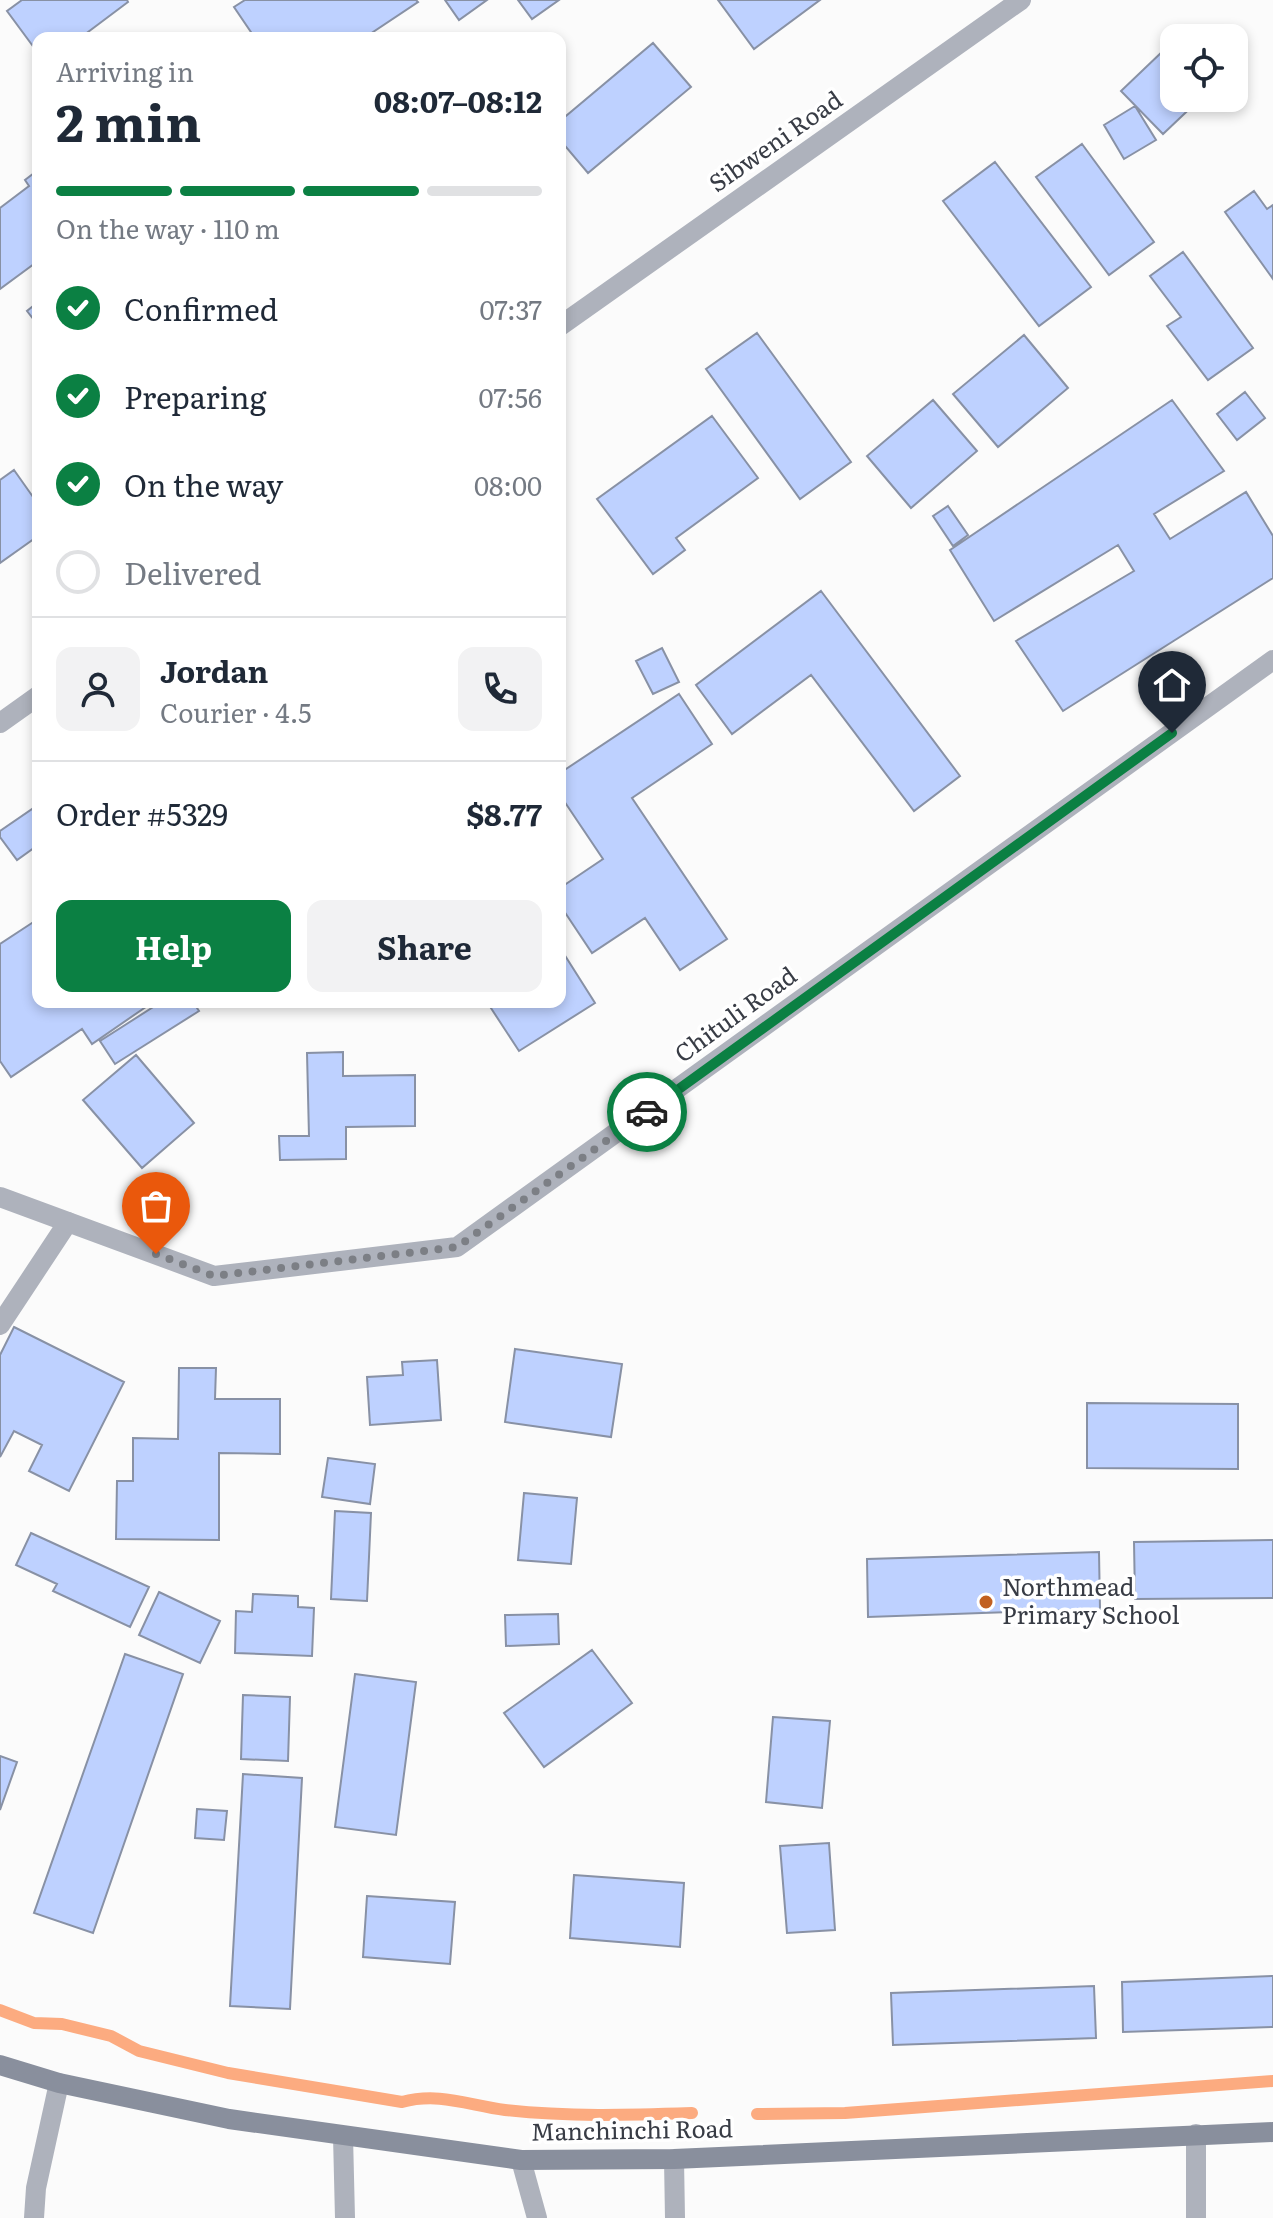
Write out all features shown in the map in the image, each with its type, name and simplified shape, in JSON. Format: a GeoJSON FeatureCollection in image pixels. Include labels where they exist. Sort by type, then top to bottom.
{"type":"FeatureCollection","features":[{"type":"Feature","properties":{"kind":"main road","name":"Manchinchi Road"},"geometry":{"type":"LineString","coordinates":[[0,2065],[59,2083],[229,2119],[521,2160],[674,2159],[1273,2132]]}},
{"type":"Feature","properties":{"kind":"street","name":"Sibweni Road"},"geometry":{"type":"LineString","coordinates":[[566,322],[1021,0]]}},
{"type":"Feature","properties":{"kind":"street","name":"Chituli Road"},"geometry":{"type":"LineString","coordinates":[[0,1197],[214,1276],[457,1247],[1273,660]]}},
{"type":"Feature","properties":{"kind":"street"},"geometry":{"type":"LineString","coordinates":[[0,723],[32,700]]}},
{"type":"Feature","properties":{"kind":"street"},"geometry":{"type":"LineString","coordinates":[[0,1325],[68,1222]]}},
{"type":"Feature","properties":{"kind":"street"},"geometry":{"type":"LineString","coordinates":[[34,2218],[36,2188],[59,2083]]}},
{"type":"Feature","properties":{"kind":"street"},"geometry":{"type":"LineString","coordinates":[[1196,2134],[1196,2218]]}},
{"type":"Feature","properties":{"kind":"street"},"geometry":{"type":"LineString","coordinates":[[343,2136],[345,2218]]}},
{"type":"Feature","properties":{"kind":"street"},"geometry":{"type":"LineString","coordinates":[[674,2159],[675,2218]]}},
{"type":"Feature","properties":{"kind":"street"},"geometry":{"type":"LineString","coordinates":[[521,2160],[537,2218]]}},
{"type":"Feature","properties":{"kind":"building"},"geometry":{"type":"Polygon","coordinates":[[[22,0],[128,2],[88,32],[32,32],[32,45],[7,11],[22,0]]]}},
{"type":"Feature","properties":{"kind":"building"},"geometry":{"type":"Polygon","coordinates":[[[245,0],[418,2],[373,32],[251,32],[234,7],[245,0]]]}},
{"type":"Feature","properties":{"kind":"building"},"geometry":{"type":"Polygon","coordinates":[[[445,0],[487,0],[459,20],[445,0]]]}},
{"type":"Feature","properties":{"kind":"building"},"geometry":{"type":"Polygon","coordinates":[[[518,0],[559,0],[532,19],[518,0]]]}},
{"type":"Feature","properties":{"kind":"building"},"geometry":{"type":"Polygon","coordinates":[[[718,0],[820,0],[754,49],[718,0]]]}},
{"type":"Feature","properties":{"kind":"building"},"geometry":{"type":"Polygon","coordinates":[[[653,43],[691,87],[588,173],[566,147],[566,116],[653,43]]]}},
{"type":"Feature","properties":{"kind":"building"},"geometry":{"type":"Polygon","coordinates":[[[1160,54],[1160,112],[1186,112],[1163,134],[1121,91],[1160,54]]]}},
{"type":"Feature","properties":{"kind":"building"},"geometry":{"type":"Polygon","coordinates":[[[1135,106],[1156,140],[1124,159],[1104,125],[1135,106]]]}},
{"type":"Feature","properties":{"kind":"building"},"geometry":{"type":"Polygon","coordinates":[[[1082,144],[1154,242],[1109,275],[1036,177],[1082,144]]]}},
{"type":"Feature","properties":{"kind":"building"},"geometry":{"type":"Polygon","coordinates":[[[995,162],[1091,287],[1039,326],[943,201],[995,162]]]}},
{"type":"Feature","properties":{"kind":"building"},"geometry":{"type":"Polygon","coordinates":[[[32,175],[32,265],[0,289],[0,208],[29,186],[25,180],[32,175]]]}},
{"type":"Feature","properties":{"kind":"building"},"geometry":{"type":"Polygon","coordinates":[[[1254,191],[1267,209],[1273,205],[1273,279],[1225,212],[1254,191]]]}},
{"type":"Feature","properties":{"kind":"building"},"geometry":{"type":"Polygon","coordinates":[[[1183,252],[1253,348],[1208,380],[1167,326],[1181,317],[1150,276],[1183,252]]]}},
{"type":"Feature","properties":{"kind":"building"},"geometry":{"type":"Polygon","coordinates":[[[757,333],[851,462],[800,499],[706,369],[757,333]]]}},
{"type":"Feature","properties":{"kind":"building"},"geometry":{"type":"Polygon","coordinates":[[[1024,335],[1068,388],[998,447],[953,394],[1024,335]]]}},
{"type":"Feature","properties":{"kind":"building"},"geometry":{"type":"Polygon","coordinates":[[[1245,392],[1265,418],[1237,440],[1217,414],[1245,392]]]}},
{"type":"Feature","properties":{"kind":"building"},"geometry":{"type":"Polygon","coordinates":[[[933,400],[977,451],[911,508],[867,456],[933,400]]]}},
{"type":"Feature","properties":{"kind":"building"},"geometry":{"type":"Polygon","coordinates":[[[1172,400],[1224,471],[1154,514],[1170,539],[1246,492],[1273,536],[1273,578],[1063,711],[1016,641],[1134,571],[1118,545],[994,621],[950,550],[1172,400]]]}},
{"type":"Feature","properties":{"kind":"building"},"geometry":{"type":"Polygon","coordinates":[[[712,416],[758,478],[676,538],[685,550],[653,574],[597,499],[712,416]]]}},
{"type":"Feature","properties":{"kind":"building"},"geometry":{"type":"Polygon","coordinates":[[[14,470],[32,496],[32,540],[0,563],[0,480],[14,470]]]}},
{"type":"Feature","properties":{"kind":"building"},"geometry":{"type":"Polygon","coordinates":[[[948,506],[968,535],[953,546],[933,516],[948,506]]]}},
{"type":"Feature","properties":{"kind":"building"},"geometry":{"type":"Polygon","coordinates":[[[821,591],[960,776],[914,811],[811,675],[732,734],[696,685],[821,591]]]}},
{"type":"Feature","properties":{"kind":"building"},"geometry":{"type":"Polygon","coordinates":[[[662,648],[679,682],[653,694],[636,661],[662,648]]]}},
{"type":"Feature","properties":{"kind":"building"},"geometry":{"type":"Polygon","coordinates":[[[679,694],[712,744],[632,798],[727,939],[680,970],[645,918],[592,953],[566,914],[566,884],[603,859],[566,804],[566,769],[679,694]]]}},
{"type":"Feature","properties":{"kind":"building"},"geometry":{"type":"Polygon","coordinates":[[[32,809],[32,849],[17,860],[0,837],[0,831],[32,809]]]}},
{"type":"Feature","properties":{"kind":"building"},"geometry":{"type":"Polygon","coordinates":[[[32,923],[32,1008],[144,1008],[92,1044],[82,1029],[11,1077],[0,1061],[0,944],[32,923]]]}},
{"type":"Feature","properties":{"kind":"building"},"geometry":{"type":"Polygon","coordinates":[[[566,957],[595,1003],[519,1051],[491,1008],[566,1008],[566,957]]]}},
{"type":"Feature","properties":{"kind":"building"},"geometry":{"type":"Polygon","coordinates":[[[152,1008],[197,1008],[199,1011],[115,1064],[100,1041],[152,1008]]]}},
{"type":"Feature","properties":{"kind":"building"},"geometry":{"type":"Polygon","coordinates":[[[343,1052],[343,1076],[415,1075],[415,1126],[346,1127],[346,1159],[280,1160],[279,1136],[309,1136],[307,1053],[343,1052]]]}},
{"type":"Feature","properties":{"kind":"building"},"geometry":{"type":"Polygon","coordinates":[[[136,1055],[194,1123],[142,1168],[83,1100],[136,1055]]]}},
{"type":"Feature","properties":{"kind":"building"},"geometry":{"type":"Polygon","coordinates":[[[14,1327],[124,1382],[69,1491],[29,1471],[42,1445],[14,1431],[0,1457],[0,1355],[14,1327]]]}},
{"type":"Feature","properties":{"kind":"building"},"geometry":{"type":"Polygon","coordinates":[[[515,1349],[622,1364],[611,1437],[505,1422],[515,1349]]]}},
{"type":"Feature","properties":{"kind":"building"},"geometry":{"type":"Polygon","coordinates":[[[437,1360],[441,1420],[370,1425],[367,1377],[403,1375],[402,1362],[437,1360]]]}},
{"type":"Feature","properties":{"kind":"building"},"geometry":{"type":"Polygon","coordinates":[[[179,1368],[216,1368],[215,1399],[280,1399],[280,1454],[219,1453],[219,1540],[116,1539],[117,1481],[133,1481],[133,1438],[178,1439],[179,1368]]]}},
{"type":"Feature","properties":{"kind":"building"},"geometry":{"type":"Polygon","coordinates":[[[1087,1403],[1238,1404],[1238,1469],[1087,1468],[1087,1403]]]}},
{"type":"Feature","properties":{"kind":"building"},"geometry":{"type":"Polygon","coordinates":[[[328,1458],[375,1464],[370,1504],[322,1497],[328,1458]]]}},
{"type":"Feature","properties":{"kind":"building"},"geometry":{"type":"Polygon","coordinates":[[[524,1493],[577,1498],[571,1564],[518,1560],[524,1493]]]}},
{"type":"Feature","properties":{"kind":"building"},"geometry":{"type":"Polygon","coordinates":[[[335,1511],[371,1513],[367,1601],[331,1599],[335,1511]]]}},
{"type":"Feature","properties":{"kind":"building"},"geometry":{"type":"Polygon","coordinates":[[[31,1533],[149,1587],[130,1627],[53,1591],[57,1584],[16,1565],[31,1533]]]}},
{"type":"Feature","properties":{"kind":"building"},"geometry":{"type":"Polygon","coordinates":[[[1273,1540],[1273,1598],[1135,1599],[1134,1542],[1273,1540]]]}},
{"type":"Feature","properties":{"kind":"building"},"geometry":{"type":"Polygon","coordinates":[[[1099,1552],[1100,1609],[868,1617],[867,1559],[1099,1552]]]}},
{"type":"Feature","properties":{"kind":"building"},"geometry":{"type":"Polygon","coordinates":[[[159,1592],[220,1621],[200,1663],[139,1635],[159,1592]]]}},
{"type":"Feature","properties":{"kind":"building"},"geometry":{"type":"Polygon","coordinates":[[[253,1594],[298,1596],[298,1607],[314,1608],[312,1656],[235,1653],[236,1611],[252,1612],[253,1594]]]}},
{"type":"Feature","properties":{"kind":"building"},"geometry":{"type":"Polygon","coordinates":[[[558,1614],[559,1644],[506,1646],[505,1615],[558,1614]]]}},
{"type":"Feature","properties":{"kind":"building"},"geometry":{"type":"Polygon","coordinates":[[[592,1650],[632,1703],[544,1767],[504,1713],[592,1650]]]}},
{"type":"Feature","properties":{"kind":"building"},"geometry":{"type":"Polygon","coordinates":[[[125,1654],[183,1674],[93,1933],[34,1913],[125,1654]]]}},
{"type":"Feature","properties":{"kind":"building"},"geometry":{"type":"Polygon","coordinates":[[[355,1674],[416,1682],[396,1835],[335,1827],[355,1674]]]}},
{"type":"Feature","properties":{"kind":"building"},"geometry":{"type":"Polygon","coordinates":[[[243,1695],[290,1697],[288,1761],[241,1759],[243,1695]]]}},
{"type":"Feature","properties":{"kind":"building"},"geometry":{"type":"Polygon","coordinates":[[[773,1717],[830,1721],[822,1808],[766,1802],[773,1717]]]}},
{"type":"Feature","properties":{"kind":"building"},"geometry":{"type":"Polygon","coordinates":[[[0,1756],[17,1762],[0,1810],[0,1756]]]}},
{"type":"Feature","properties":{"kind":"building"},"geometry":{"type":"Polygon","coordinates":[[[243,1774],[302,1778],[290,2009],[230,2006],[243,1774]]]}},
{"type":"Feature","properties":{"kind":"building"},"geometry":{"type":"Polygon","coordinates":[[[197,1809],[227,1811],[224,1840],[195,1838],[197,1809]]]}},
{"type":"Feature","properties":{"kind":"building"},"geometry":{"type":"Polygon","coordinates":[[[829,1843],[835,1930],[787,1933],[780,1846],[829,1843]]]}},
{"type":"Feature","properties":{"kind":"building"},"geometry":{"type":"Polygon","coordinates":[[[574,1875],[684,1883],[680,1947],[570,1938],[574,1875]]]}},
{"type":"Feature","properties":{"kind":"building"},"geometry":{"type":"Polygon","coordinates":[[[367,1896],[455,1902],[450,1964],[363,1957],[367,1896]]]}},
{"type":"Feature","properties":{"kind":"building"},"geometry":{"type":"Polygon","coordinates":[[[1273,1976],[1273,2027],[1123,2032],[1122,1982],[1273,1976]]]}},
{"type":"Feature","properties":{"kind":"building"},"geometry":{"type":"Polygon","coordinates":[[[1094,1986],[1096,2038],[893,2045],[891,1993],[1094,1986]]]}},
{"type":"Feature","properties":{"kind":"waterway"},"geometry":{"type":"LineString","coordinates":[[0,2010],[34,2023],[62,2024],[111,2036],[139,2051],[228,2073],[402,2102],[428,2098],[454,2100],[505,2110],[552,2114],[692,2113]]}},
{"type":"Feature","properties":{"kind":"waterway"},"geometry":{"type":"LineString","coordinates":[[757,2114],[845,2113],[1273,2081]]}},
{"type":"Feature","properties":{"kind":"way so far"},"geometry":{"type":"LineString","coordinates":[[156,1254],[214,1276],[457,1247],[647,1112]]}},
{"type":"Feature","properties":{"kind":"place","name":"Northmead Primary School"},"geometry":{"type":"Point","coordinates":[986,1602]}},
{"type":"Feature","properties":{"kind":"route"},"geometry":{"type":"LineString","coordinates":[[647,1112],[1172,733]]}}]}
